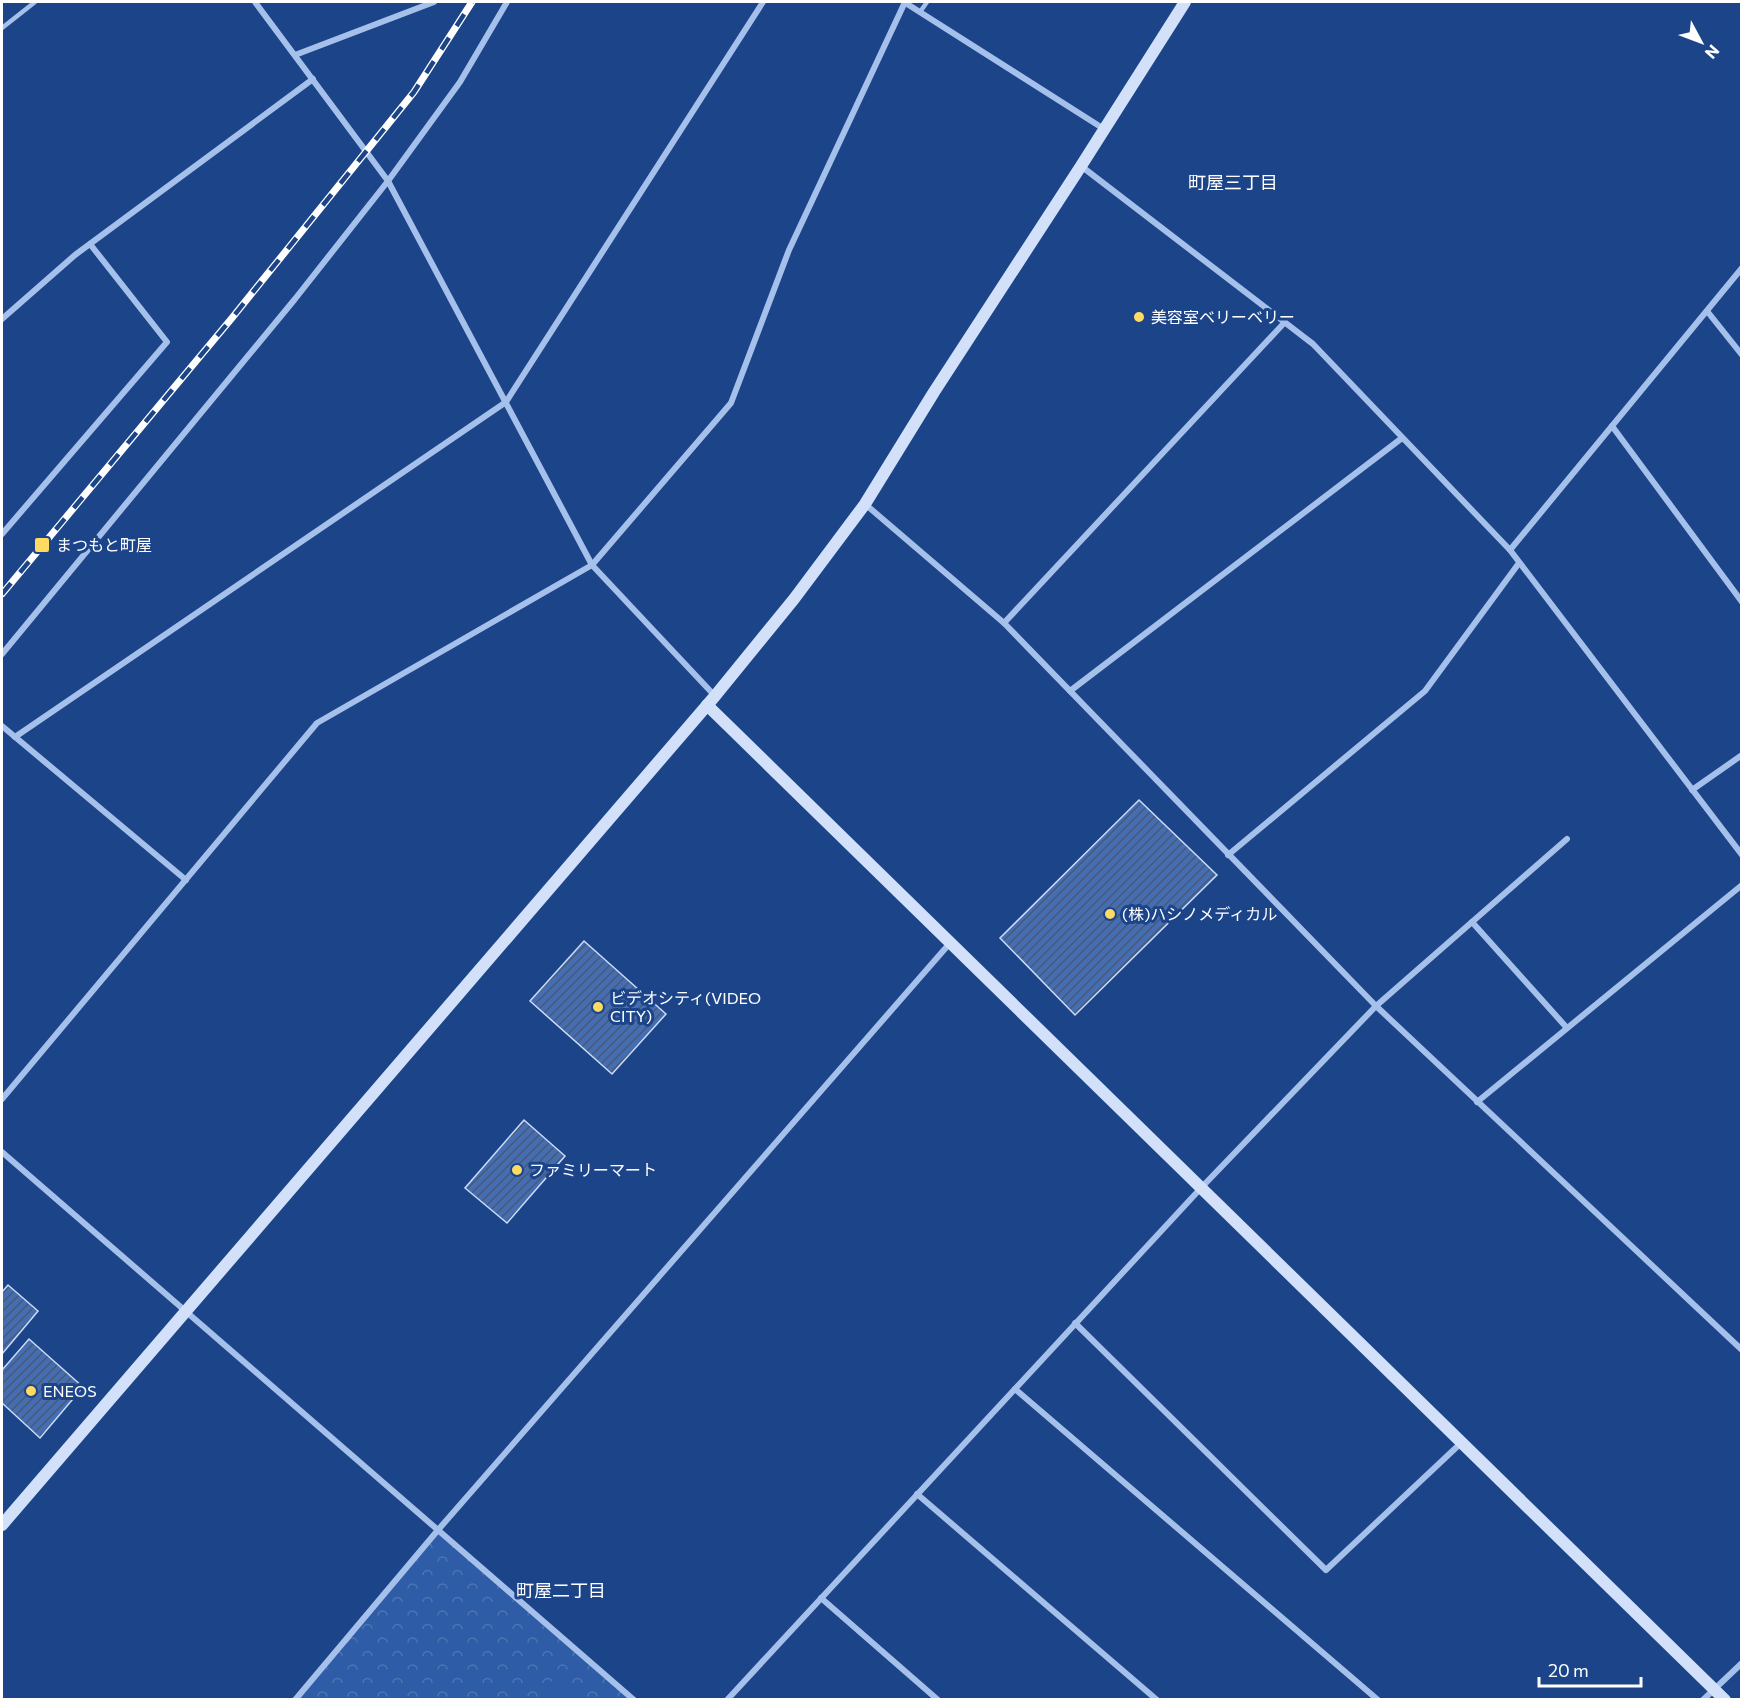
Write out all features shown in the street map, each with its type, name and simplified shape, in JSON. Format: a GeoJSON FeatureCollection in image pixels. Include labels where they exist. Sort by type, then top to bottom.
{"type":"FeatureCollection","features":[{"type":"Feature","properties":{"kind":"street"},"geometry":{"type":"LineString","coordinates":[[255,2],[388,181],[592,565],[711,701],[950,943],[1725,1700]]}},
{"type":"Feature","properties":{"kind":"street"},"geometry":{"type":"LineString","coordinates":[[295,55],[434,2]]}},
{"type":"Feature","properties":{"kind":"street"},"geometry":{"type":"LineString","coordinates":[[2,654],[295,299],[388,181],[460,82],[507,2]]}},
{"type":"Feature","properties":{"kind":"street"},"geometry":{"type":"LineString","coordinates":[[15,737],[506,402],[763,2]]}},
{"type":"Feature","properties":{"kind":"street"},"geometry":{"type":"LineString","coordinates":[[2,1099],[317,723],[592,565],[731,403],[789,250],[905,2],[1104,129]]}},
{"type":"Feature","properties":{"kind":"street"},"geometry":{"type":"LineString","coordinates":[[2,1525],[711,701],[794,599],[865,504],[934,392],[1185,2]]}},
{"type":"Feature","properties":{"kind":"street"},"geometry":{"type":"LineString","coordinates":[[2,319],[75,255],[313,80]]}},
{"type":"Feature","properties":{"kind":"street"},"geometry":{"type":"LineString","coordinates":[[1081,166],[1312,344],[1510,550],[1742,855]]}},
{"type":"Feature","properties":{"kind":"street"},"geometry":{"type":"LineString","coordinates":[[2,534],[167,342],[90,244]]}},
{"type":"Feature","properties":{"kind":"street"},"geometry":{"type":"LineString","coordinates":[[1510,550],[1742,268]]}},
{"type":"Feature","properties":{"kind":"street"},"geometry":{"type":"LineString","coordinates":[[1707,311],[1742,355]]}},
{"type":"Feature","properties":{"kind":"street"},"geometry":{"type":"LineString","coordinates":[[1004,623],[1285,322]]}},
{"type":"Feature","properties":{"kind":"street"},"geometry":{"type":"LineString","coordinates":[[1612,426],[1742,602]]}},
{"type":"Feature","properties":{"kind":"street"},"geometry":{"type":"LineString","coordinates":[[1070,691],[1402,438]]}},
{"type":"Feature","properties":{"kind":"street"},"geometry":{"type":"LineString","coordinates":[[865,504],[1004,623],[1376,1006],[1742,1350]]}},
{"type":"Feature","properties":{"kind":"street"},"geometry":{"type":"LineString","coordinates":[[1228,855],[1425,691],[1519,562]]}},
{"type":"Feature","properties":{"kind":"street"},"geometry":{"type":"LineString","coordinates":[[2,726],[186,880]]}},
{"type":"Feature","properties":{"kind":"street"},"geometry":{"type":"LineString","coordinates":[[1692,790],[1742,755]]}},
{"type":"Feature","properties":{"kind":"street"},"geometry":{"type":"LineString","coordinates":[[727,1700],[1200,1188],[1376,1006],[1567,839]]}},
{"type":"Feature","properties":{"kind":"street"},"geometry":{"type":"LineString","coordinates":[[1477,1102],[1742,885]]}},
{"type":"Feature","properties":{"kind":"street"},"geometry":{"type":"LineString","coordinates":[[1472,922],[1567,1028]]}},
{"type":"Feature","properties":{"kind":"street"},"geometry":{"type":"LineString","coordinates":[[294,1700],[438,1530],[950,943]]}},
{"type":"Feature","properties":{"kind":"street"},"geometry":{"type":"LineString","coordinates":[[2,1152],[634,1700]]}},
{"type":"Feature","properties":{"kind":"street"},"geometry":{"type":"LineString","coordinates":[[1075,1323],[1326,1570],[1462,1442]]}},
{"type":"Feature","properties":{"kind":"street"},"geometry":{"type":"LineString","coordinates":[[1015,1389],[1378,1700]]}},
{"type":"Feature","properties":{"kind":"street"},"geometry":{"type":"LineString","coordinates":[[917,1494],[1157,1700]]}},
{"type":"Feature","properties":{"kind":"street"},"geometry":{"type":"LineString","coordinates":[[821,1598],[938,1700]]}},
{"type":"Feature","properties":{"kind":"street"},"geometry":{"type":"LineString","coordinates":[[1703,1700],[1742,1663]]}},
{"type":"Feature","properties":{"kind":"lane"},"geometry":{"type":"LineString","coordinates":[[2,28],[35,2]]}},
{"type":"Feature","properties":{"kind":"lane"},"geometry":{"type":"LineString","coordinates":[[755,2],[758,9]]}},
{"type":"Feature","properties":{"kind":"lane"},"geometry":{"type":"LineString","coordinates":[[920,12],[927,2]]}},
{"type":"Feature","properties":{"kind":"green space"},"geometry":{"type":"Polygon","coordinates":[[[438,1530],[633,1700],[295,1700],[438,1530]]]}},
{"type":"Feature","properties":{"kind":"green space"},"geometry":{"type":"Polygon","coordinates":[[[557,1675],[583,1699],[537,1699],[557,1675]]]}},
{"type":"Feature","properties":{"kind":"building"},"geometry":{"type":"Polygon","coordinates":[[[1139,800],[1217,875],[1075,1015],[1000,938],[1139,800]]]}},
{"type":"Feature","properties":{"kind":"building","name":"ビデオシティ(VIDEO CITY)"},"geometry":{"type":"Polygon","coordinates":[[[584,941],[666,1014],[612,1074],[530,1001],[584,941]]]}},
{"type":"Feature","properties":{"kind":"building"},"geometry":{"type":"Polygon","coordinates":[[[524,1120],[565,1156],[507,1223],[465,1188],[524,1120]]]}},
{"type":"Feature","properties":{"kind":"building"},"geometry":{"type":"Polygon","coordinates":[[[8,1285],[38,1311],[2,1354],[2,1292],[8,1285]]]}},
{"type":"Feature","properties":{"kind":"building"},"geometry":{"type":"Polygon","coordinates":[[[29,1339],[83,1387],[40,1438],[2,1403],[2,1370],[29,1339]]]}},
{"type":"Feature","properties":{"kind":"railway"},"geometry":{"type":"LineString","coordinates":[[2,594],[232,318],[414,92],[472,2]]}},
{"type":"Feature","properties":{"kind":"place","name":"美容室ベリーベリー"},"geometry":{"type":"Point","coordinates":[1139,317]}},
{"type":"Feature","properties":{"kind":"place","name":"まつもと町屋"},"geometry":{"type":"Point","coordinates":[42,545]}},
{"type":"Feature","properties":{"kind":"place","name":"(株)ハシノメディカル"},"geometry":{"type":"Point","coordinates":[1110,914]}},
{"type":"Feature","properties":{"kind":"place","name":"ビデオシティ(VIDEO CITY)"},"geometry":{"type":"Point","coordinates":[598,1007]}},
{"type":"Feature","properties":{"kind":"place","name":"ファミリーマート"},"geometry":{"type":"Point","coordinates":[517,1170]}},
{"type":"Feature","properties":{"kind":"place","name":"ENEOS"},"geometry":{"type":"Point","coordinates":[31,1391]}},
{"type":"Feature","properties":{"kind":"district","name":"町屋三丁目"},"geometry":{"type":"Point","coordinates":[1233,183]}},
{"type":"Feature","properties":{"kind":"district","name":"町屋二丁目"},"geometry":{"type":"Point","coordinates":[561,1591]}}]}
